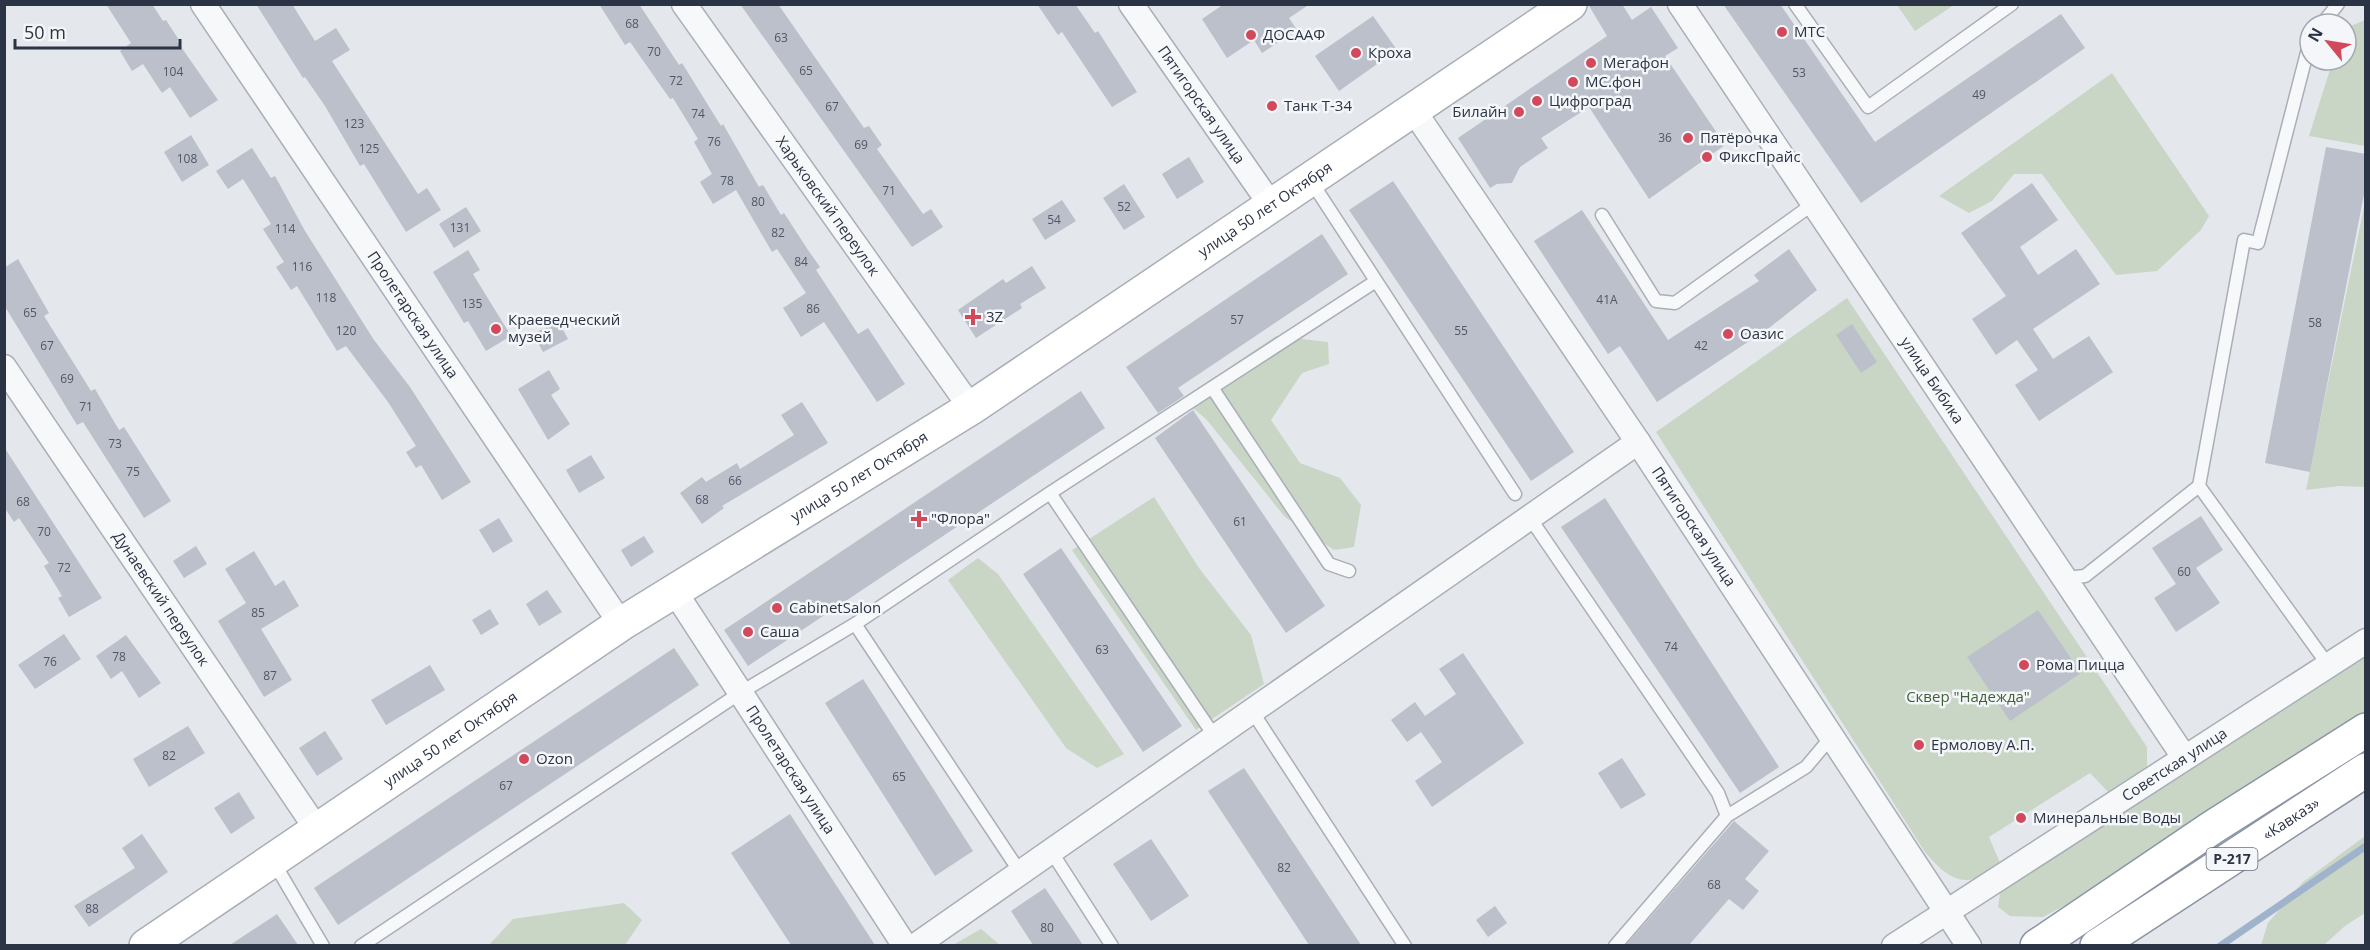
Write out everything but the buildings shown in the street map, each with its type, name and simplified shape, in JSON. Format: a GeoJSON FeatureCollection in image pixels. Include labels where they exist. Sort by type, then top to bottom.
{"type":"FeatureCollection","features":[{"type":"Feature","properties":{"kind":"main road","name":"улица 50 лет Октября"},"geometry":{"type":"LineString","coordinates":[[146,945],[318,831],[621,624],[971,408],[1570,4]]}},
{"type":"Feature","properties":{"kind":"main road","name":"Р-217"},"geometry":{"type":"LineString","coordinates":[[2037,945],[2213,827],[2366,730]]}},
{"type":"Feature","properties":{"kind":"main road","name":"«Кавказ»"},"geometry":{"type":"LineString","coordinates":[[2097,945],[2366,770]]}},
{"type":"Feature","properties":{"kind":"street","name":"Пролетарская улица"},"geometry":{"type":"LineString","coordinates":[[203,4],[621,624]]}},
{"type":"Feature","properties":{"kind":"street","name":"Харьковский переулок"},"geometry":{"type":"LineString","coordinates":[[684,4],[971,408]]}},
{"type":"Feature","properties":{"kind":"street","name":"улица Бибика"},"geometry":{"type":"LineString","coordinates":[[1680,4],[2184,757]]}},
{"type":"Feature","properties":{"kind":"street","name":"Пятигорская улица"},"geometry":{"type":"LineString","coordinates":[[1137,7],[1271,205]]}},
{"type":"Feature","properties":{"kind":"street","name":"Пятигорская улица"},"geometry":{"type":"LineString","coordinates":[[1414,111],[1638,442],[1970,945]]}},
{"type":"Feature","properties":{"kind":"street","name":"Дунаевский переулок"},"geometry":{"type":"LineString","coordinates":[[4,367],[318,831]]}},
{"type":"Feature","properties":{"kind":"street"},"geometry":{"type":"LineString","coordinates":[[915,945],[1638,442]]}},
{"type":"Feature","properties":{"kind":"street","name":"Пролетарская улица"},"geometry":{"type":"LineString","coordinates":[[675,592],[905,945]]}},
{"type":"Feature","properties":{"kind":"street","name":"Советская улица"},"geometry":{"type":"LineString","coordinates":[[1894,945],[2366,641]]}},
{"type":"Feature","properties":{"kind":"lane"},"geometry":{"type":"LineString","coordinates":[[1795,4],[1868,107],[2012,4]]}},
{"type":"Feature","properties":{"kind":"lane"},"geometry":{"type":"LineString","coordinates":[[2064,578],[2085,576],[2199,486],[2244,240],[2258,243],[2302,72]]}},
{"type":"Feature","properties":{"kind":"lane"},"geometry":{"type":"LineString","coordinates":[[1310,179],[1515,494]]}},
{"type":"Feature","properties":{"kind":"lane"},"geometry":{"type":"LineString","coordinates":[[1602,215],[1656,301],[1675,303],[1813,204]]}},
{"type":"Feature","properties":{"kind":"lane"},"geometry":{"type":"LineString","coordinates":[[361,945],[740,693],[855,624],[1050,493],[1376,281]]}},
{"type":"Feature","properties":{"kind":"lane"},"geometry":{"type":"LineString","coordinates":[[1213,389],[1329,564],[1348,572]]}},
{"type":"Feature","properties":{"kind":"lane"},"geometry":{"type":"LineString","coordinates":[[2199,486],[2328,665]]}},
{"type":"Feature","properties":{"kind":"lane"},"geometry":{"type":"LineString","coordinates":[[1050,493],[1215,737]]}},
{"type":"Feature","properties":{"kind":"lane"},"geometry":{"type":"LineString","coordinates":[[1530,518],[1718,793],[1727,816]]}},
{"type":"Feature","properties":{"kind":"lane"},"geometry":{"type":"LineString","coordinates":[[855,624],[1020,872]]}},
{"type":"Feature","properties":{"kind":"lane"},"geometry":{"type":"LineString","coordinates":[[1252,711],[1404,945]]}},
{"type":"Feature","properties":{"kind":"lane"},"geometry":{"type":"LineString","coordinates":[[1615,945],[1727,816],[1806,767],[1833,736]]}},
{"type":"Feature","properties":{"kind":"lane"},"geometry":{"type":"LineString","coordinates":[[1052,851],[1112,945]]}},
{"type":"Feature","properties":{"kind":"lane"},"geometry":{"type":"LineString","coordinates":[[273,861],[323,945]]}},
{"type":"Feature","properties":{"kind":"green space"},"geometry":{"type":"Polygon","coordinates":[[[1897,5],[1954,5],[1915,31],[1897,5]]]}},
{"type":"Feature","properties":{"kind":"green space"},"geometry":{"type":"Polygon","coordinates":[[[2365,20],[2365,146],[2309,136],[2329,72],[2358,72],[2358,23],[2365,20]]]}},
{"type":"Feature","properties":{"kind":"green space"},"geometry":{"type":"Polygon","coordinates":[[[2112,73],[2209,216],[2201,230],[2157,271],[2116,275],[2042,174],[2014,174],[1992,201],[1969,213],[1939,196],[2112,73]]]}},
{"type":"Feature","properties":{"kind":"green space"},"geometry":{"type":"Polygon","coordinates":[[[2365,202],[2365,487],[2340,486],[2306,490],[2365,202]]]}},
{"type":"Feature","properties":{"kind":"green space","name":"Сквер \"Надежда\""},"geometry":{"type":"Polygon","coordinates":[[[1847,298],[2147,747],[2147,767],[2111,795],[2090,773],[1989,837],[2000,863],[1979,878],[1969,880],[1951,876],[1925,852],[1656,432],[1847,298]]]}},
{"type":"Feature","properties":{"kind":"green space"},"geometry":{"type":"Polygon","coordinates":[[[1276,336],[1328,342],[1329,364],[1302,373],[1271,420],[1300,463],[1340,478],[1361,505],[1354,547],[1334,550],[1285,517],[1206,419],[1182,399],[1276,336]]]}},
{"type":"Feature","properties":{"kind":"green space"},"geometry":{"type":"Polygon","coordinates":[[[1154,497],[1199,568],[1251,635],[1264,684],[1196,730],[1072,550],[1154,497]]]}},
{"type":"Feature","properties":{"kind":"green space"},"geometry":{"type":"Polygon","coordinates":[[[978,558],[998,574],[1124,754],[1097,768],[1066,748],[948,580],[978,558]]]}},
{"type":"Feature","properties":{"kind":"green space"},"geometry":{"type":"Polygon","coordinates":[[[2365,653],[2365,717],[2092,891],[2043,917],[2010,916],[1998,907],[2000,893],[2203,757],[2365,653]]]}},
{"type":"Feature","properties":{"kind":"green space"},"geometry":{"type":"Polygon","coordinates":[[[2365,836],[2365,913],[2345,926],[2324,945],[2261,945],[2268,923],[2303,882],[2365,836]]]}},
{"type":"Feature","properties":{"kind":"green space"},"geometry":{"type":"Polygon","coordinates":[[[624,903],[642,920],[625,945],[489,945],[513,919],[624,903]]]}},
{"type":"Feature","properties":{"kind":"green space"},"geometry":{"type":"Polygon","coordinates":[[[981,929],[1000,945],[953,945],[981,929]]]}},
{"type":"Feature","properties":{"kind":"waterway"},"geometry":{"type":"LineString","coordinates":[[2220,946],[2366,846]]}},
{"type":"Feature","properties":{"kind":"place","name":"МТС"},"geometry":{"type":"Point","coordinates":[1782,32]}},
{"type":"Feature","properties":{"kind":"place","name":"ДОСААФ"},"geometry":{"type":"Point","coordinates":[1251,35]}},
{"type":"Feature","properties":{"kind":"place","name":"Кроха"},"geometry":{"type":"Point","coordinates":[1356,53]}},
{"type":"Feature","properties":{"kind":"place","name":"Мегафон"},"geometry":{"type":"Point","coordinates":[1591,63]}},
{"type":"Feature","properties":{"kind":"place","name":"МС.фон"},"geometry":{"type":"Point","coordinates":[1573,82]}},
{"type":"Feature","properties":{"kind":"place","name":"Цифроград"},"geometry":{"type":"Point","coordinates":[1537,101]}},
{"type":"Feature","properties":{"kind":"place","name":"Танк Т-34"},"geometry":{"type":"Point","coordinates":[1272,106]}},
{"type":"Feature","properties":{"kind":"place","name":"Билайн"},"geometry":{"type":"Point","coordinates":[1519,112]}},
{"type":"Feature","properties":{"kind":"place","name":"Пятёрочка"},"geometry":{"type":"Point","coordinates":[1688,138]}},
{"type":"Feature","properties":{"kind":"place","name":"ФиксПрайс"},"geometry":{"type":"Point","coordinates":[1707,157]}},
{"type":"Feature","properties":{"kind":"place","name":"3Z"},"geometry":{"type":"Point","coordinates":[973,317]}},
{"type":"Feature","properties":{"kind":"place","name":"Краеведческий музей"},"geometry":{"type":"Point","coordinates":[496,329]}},
{"type":"Feature","properties":{"kind":"place","name":"Оазис"},"geometry":{"type":"Point","coordinates":[1728,334]}},
{"type":"Feature","properties":{"kind":"place","name":"\"Флора\""},"geometry":{"type":"Point","coordinates":[919,519]}},
{"type":"Feature","properties":{"kind":"place","name":"CabinetSalon"},"geometry":{"type":"Point","coordinates":[777,608]}},
{"type":"Feature","properties":{"kind":"place","name":"Саша"},"geometry":{"type":"Point","coordinates":[748,632]}},
{"type":"Feature","properties":{"kind":"place","name":"Рома Пицца"},"geometry":{"type":"Point","coordinates":[2024,665]}},
{"type":"Feature","properties":{"kind":"place","name":"Ермолову А.П."},"geometry":{"type":"Point","coordinates":[1919,745]}},
{"type":"Feature","properties":{"kind":"place","name":"Ozon"},"geometry":{"type":"Point","coordinates":[524,759]}},
{"type":"Feature","properties":{"kind":"place","name":"Минеральные Воды"},"geometry":{"type":"Point","coordinates":[2021,818]}}]}
